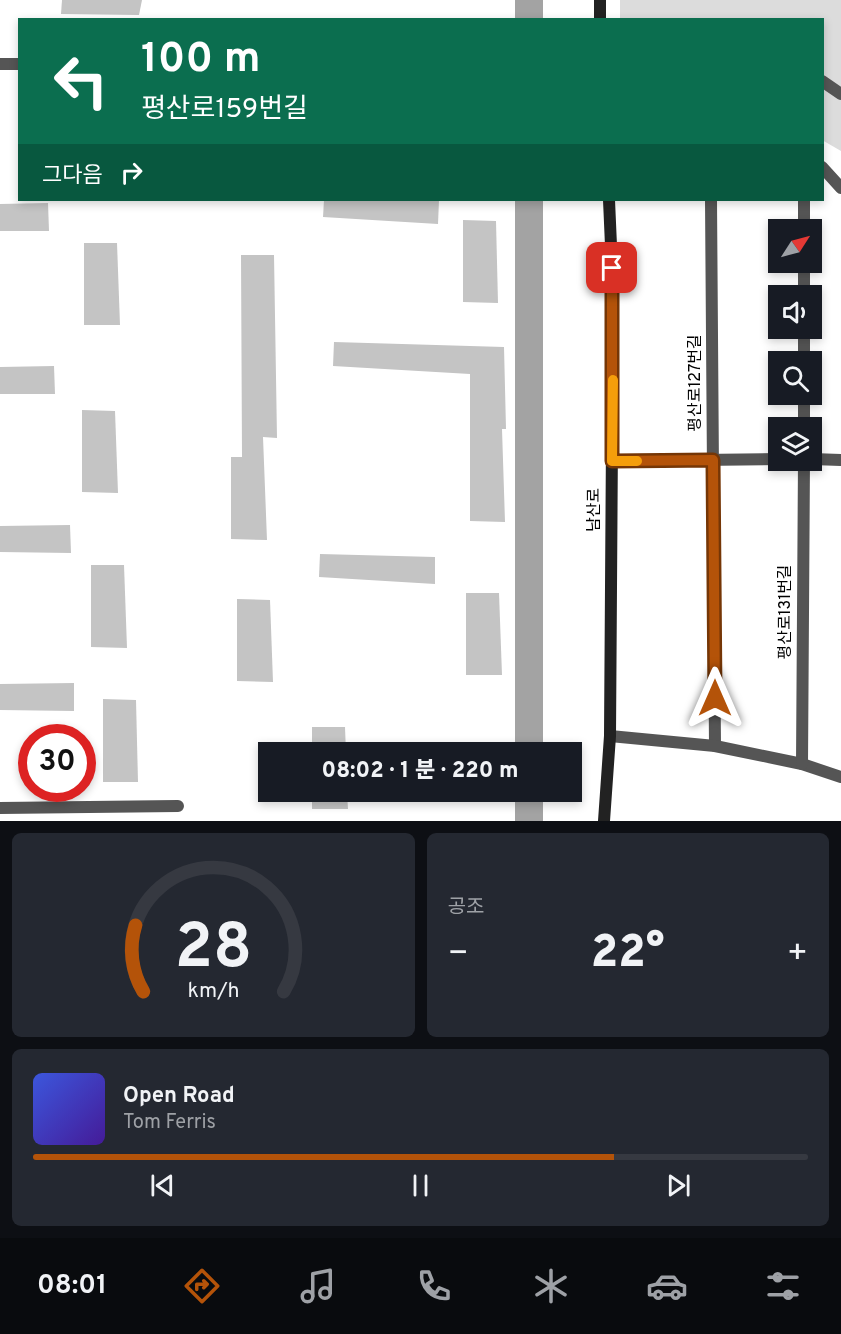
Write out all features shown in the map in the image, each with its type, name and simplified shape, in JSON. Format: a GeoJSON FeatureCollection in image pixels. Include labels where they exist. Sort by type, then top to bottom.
{"type":"FeatureCollection","features":[{"type":"Feature","properties":{"kind":"main road"},"geometry":{"type":"LineString","coordinates":[[600,0],[600,18]]}},
{"type":"Feature","properties":{"kind":"main road","name":"남산로"},"geometry":{"type":"LineString","coordinates":[[604,821],[610,736],[614,291],[609,201]]}},
{"type":"Feature","properties":{"kind":"street"},"geometry":{"type":"LineString","coordinates":[[0,64],[18,64]]}},
{"type":"Feature","properties":{"kind":"street"},"geometry":{"type":"LineString","coordinates":[[824,82],[841,94]]}},
{"type":"Feature","properties":{"kind":"street"},"geometry":{"type":"LineString","coordinates":[[824,169],[841,188]]}},
{"type":"Feature","properties":{"kind":"street","name":"평산로127번길"},"geometry":{"type":"LineString","coordinates":[[711,201],[715,746]]}},
{"type":"Feature","properties":{"kind":"street"},"geometry":{"type":"LineString","coordinates":[[804,201],[804,219]]}},
{"type":"Feature","properties":{"kind":"street"},"geometry":{"type":"LineString","coordinates":[[612,461],[768,459]]}},
{"type":"Feature","properties":{"kind":"street"},"geometry":{"type":"LineString","coordinates":[[822,459],[841,460]]}},
{"type":"Feature","properties":{"kind":"street","name":"평산로131번길"},"geometry":{"type":"LineString","coordinates":[[802,764],[804,471]]}},
{"type":"Feature","properties":{"kind":"street"},"geometry":{"type":"LineString","coordinates":[[610,736],[715,746],[802,764],[841,777]]}},
{"type":"Feature","properties":{"kind":"street"},"geometry":{"type":"LineString","coordinates":[[0,808],[178,806]]}},
{"type":"Feature","properties":{"kind":"shaded area"},"geometry":{"type":"Polygon","coordinates":[[[620,0],[841,0],[841,151],[824,141],[824,18],[620,18],[620,0]]]}},
{"type":"Feature","properties":{"kind":"building"},"geometry":{"type":"Polygon","coordinates":[[[62,0],[142,0],[139,15],[61,14],[62,0]]]}},
{"type":"Feature","properties":{"kind":"building"},"geometry":{"type":"Polygon","coordinates":[[[324,201],[439,201],[438,224],[323,217],[324,201]]]}},
{"type":"Feature","properties":{"kind":"building"},"geometry":{"type":"Polygon","coordinates":[[[48,203],[49,231],[0,231],[0,204],[48,203]]]}},
{"type":"Feature","properties":{"kind":"building"},"geometry":{"type":"Polygon","coordinates":[[[463,220],[496,221],[498,303],[463,302],[463,220]]]}},
{"type":"Feature","properties":{"kind":"building"},"geometry":{"type":"Polygon","coordinates":[[[84,243],[117,243],[120,325],[84,325],[84,243]]]}},
{"type":"Feature","properties":{"kind":"building"},"geometry":{"type":"Polygon","coordinates":[[[241,255],[274,255],[277,438],[263,437],[267,540],[231,539],[231,457],[242,457],[241,255]]]}},
{"type":"Feature","properties":{"kind":"building"},"geometry":{"type":"Polygon","coordinates":[[[334,342],[504,347],[506,429],[502,429],[505,522],[470,521],[470,374],[333,366],[334,342]]]}},
{"type":"Feature","properties":{"kind":"building"},"geometry":{"type":"Polygon","coordinates":[[[54,366],[55,394],[0,394],[0,367],[54,366]]]}},
{"type":"Feature","properties":{"kind":"building"},"geometry":{"type":"Polygon","coordinates":[[[82,410],[115,411],[118,493],[82,492],[82,410]]]}},
{"type":"Feature","properties":{"kind":"building"},"geometry":{"type":"Polygon","coordinates":[[[70,525],[71,553],[0,552],[0,526],[70,525]]]}},
{"type":"Feature","properties":{"kind":"building"},"geometry":{"type":"Polygon","coordinates":[[[320,554],[435,557],[435,584],[319,577],[320,554]]]}},
{"type":"Feature","properties":{"kind":"building"},"geometry":{"type":"Polygon","coordinates":[[[91,565],[124,565],[127,648],[91,647],[91,565]]]}},
{"type":"Feature","properties":{"kind":"building"},"geometry":{"type":"Polygon","coordinates":[[[466,593],[499,593],[502,675],[466,675],[466,593]]]}},
{"type":"Feature","properties":{"kind":"building"},"geometry":{"type":"Polygon","coordinates":[[[237,599],[270,600],[273,682],[237,681],[237,599]]]}},
{"type":"Feature","properties":{"kind":"building"},"geometry":{"type":"Polygon","coordinates":[[[74,683],[74,711],[0,710],[0,684],[74,683]]]}},
{"type":"Feature","properties":{"kind":"building"},"geometry":{"type":"Polygon","coordinates":[[[103,699],[136,700],[138,782],[103,782],[103,699]]]}},
{"type":"Feature","properties":{"kind":"building"},"geometry":{"type":"Polygon","coordinates":[[[312,727],[345,727],[346,742],[312,742],[312,727]]]}},
{"type":"Feature","properties":{"kind":"building"},"geometry":{"type":"Polygon","coordinates":[[[312,802],[348,802],[348,809],[312,809],[312,802]]]}},
{"type":"Feature","properties":{"kind":"waterway"},"geometry":{"type":"LineString","coordinates":[[529,0],[529,18]]}},
{"type":"Feature","properties":{"kind":"waterway"},"geometry":{"type":"LineString","coordinates":[[529,201],[529,742]]}},
{"type":"Feature","properties":{"kind":"waterway"},"geometry":{"type":"LineString","coordinates":[[529,802],[529,821]]}},
{"type":"Feature","properties":{"kind":"slow traffic"},"geometry":{"type":"LineString","coordinates":[[613,380],[612,461],[637,461]]}},
{"type":"Feature","properties":{"kind":"route"},"geometry":{"type":"LineString","coordinates":[[612,268],[614,291],[612,461],[713,460],[715,698]]}}]}
